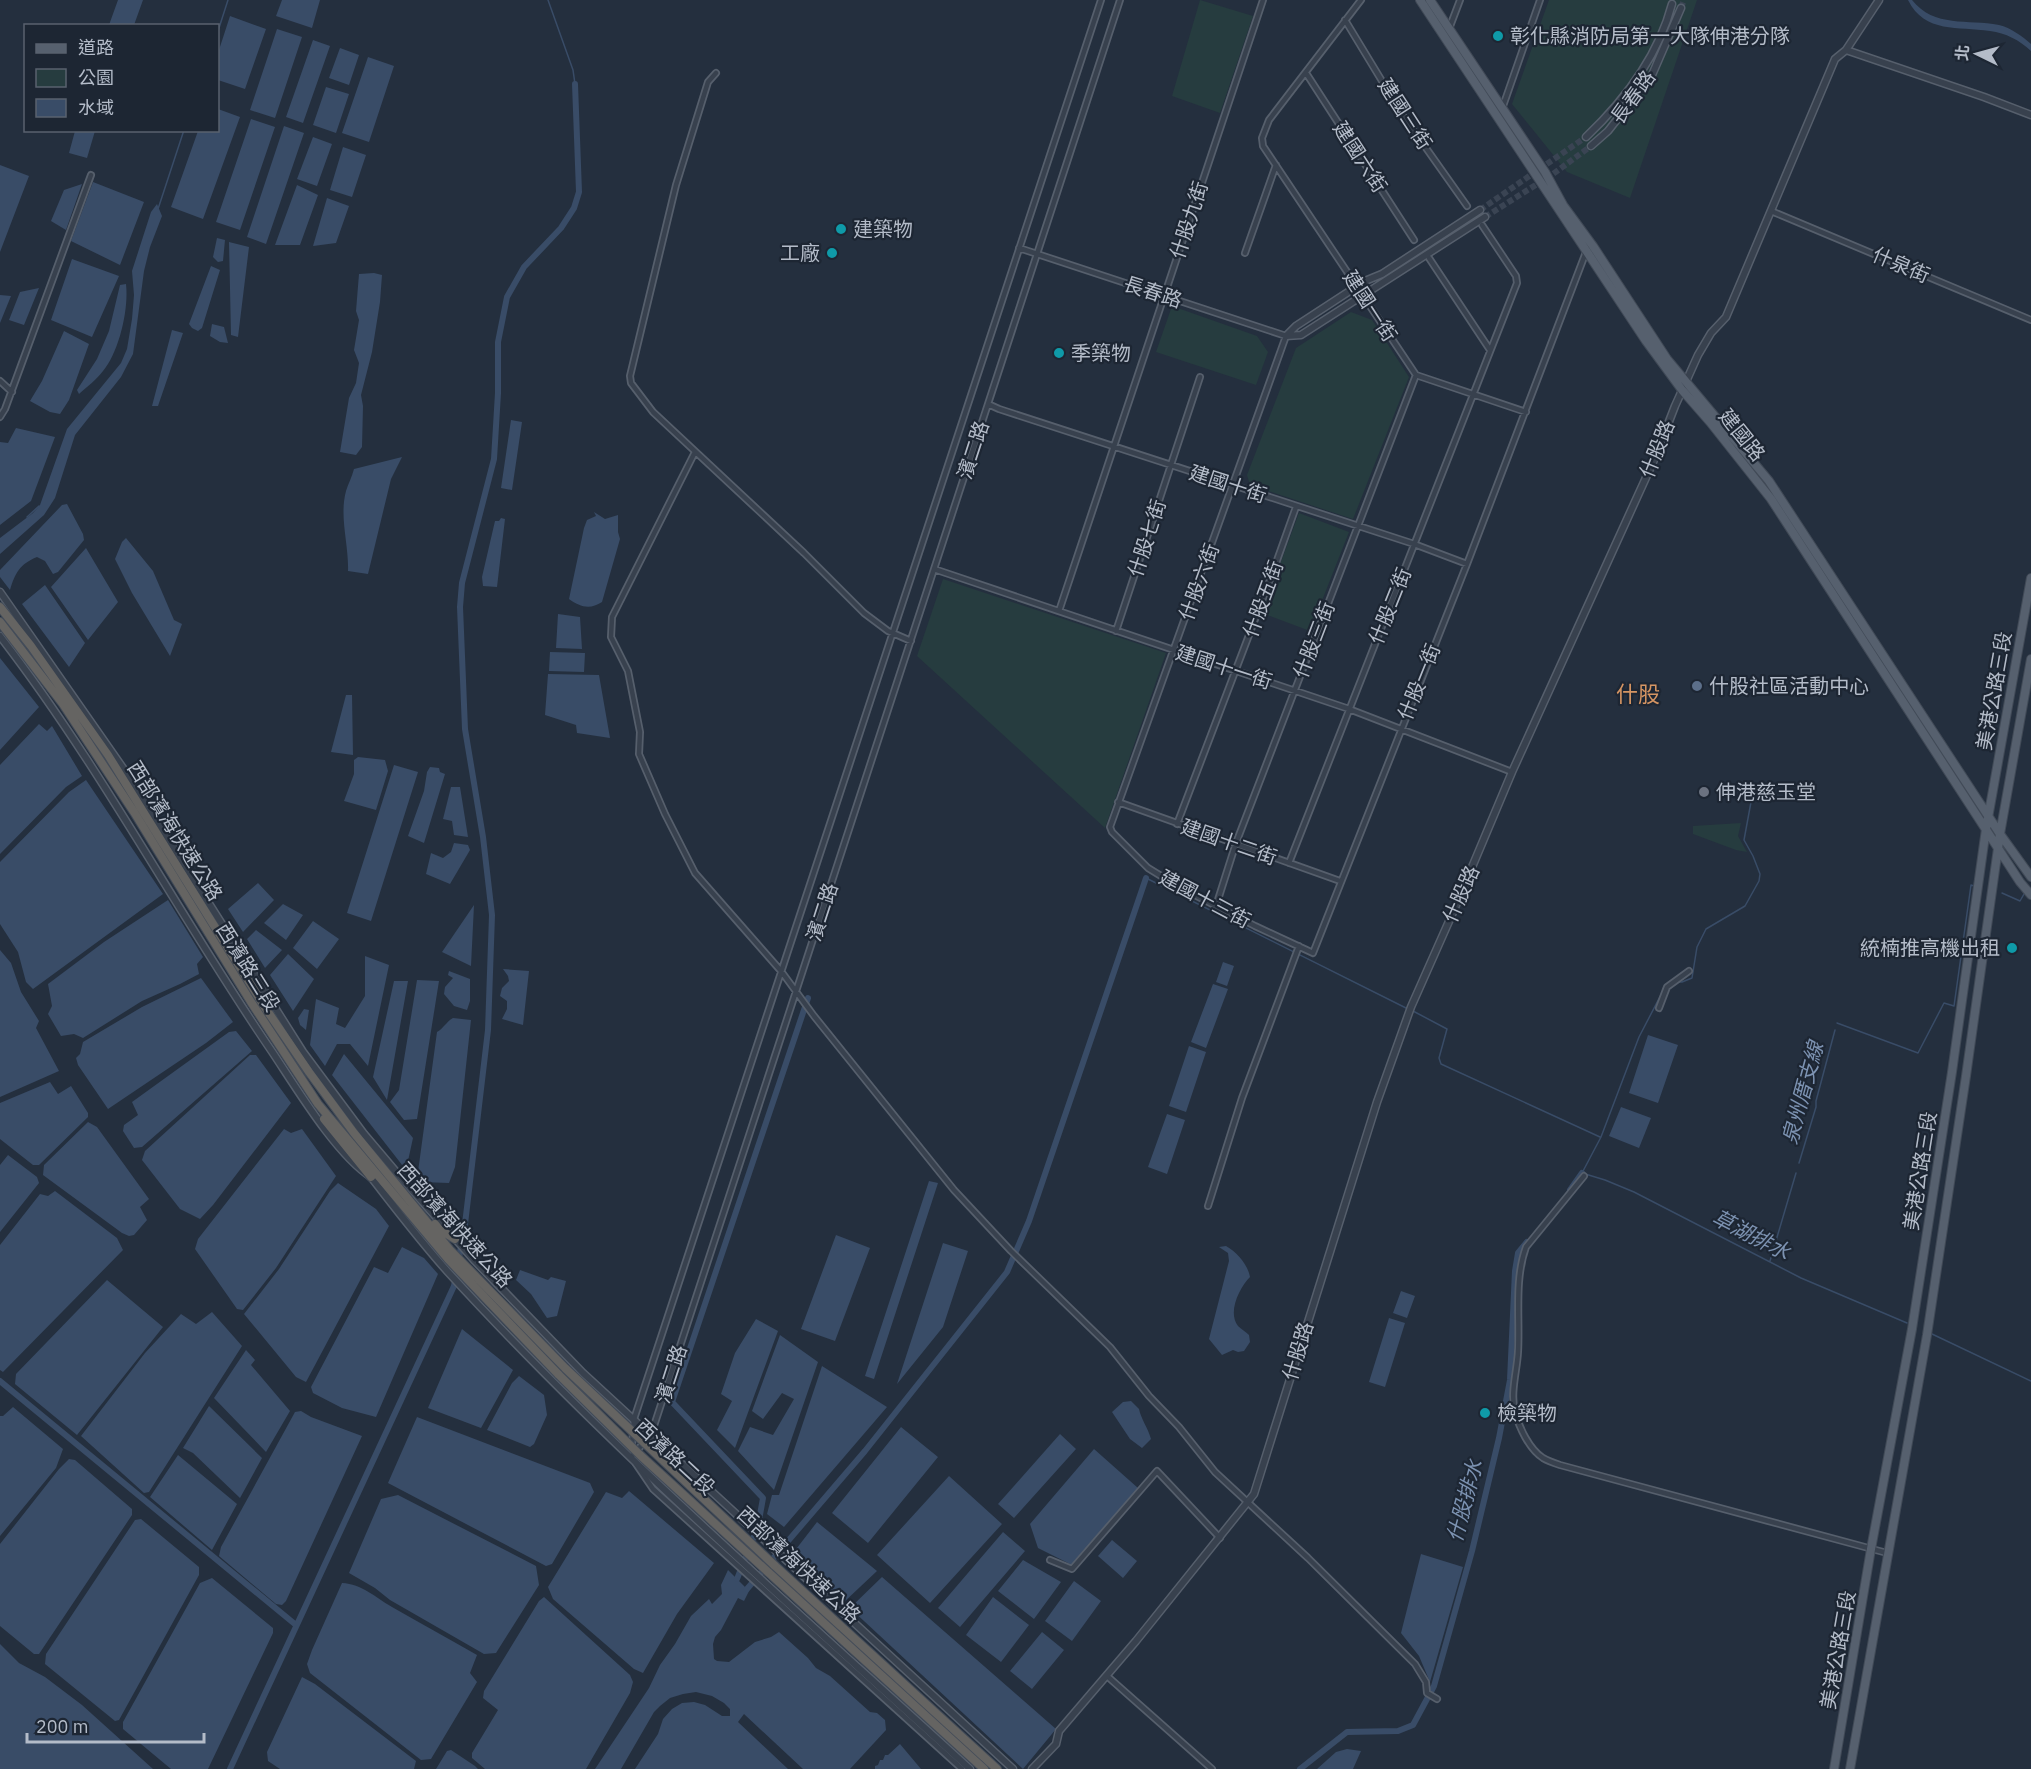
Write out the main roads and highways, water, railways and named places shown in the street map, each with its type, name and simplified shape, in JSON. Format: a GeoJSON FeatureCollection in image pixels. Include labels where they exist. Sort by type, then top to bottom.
{"type":"FeatureCollection","features":[{"type":"Feature","properties":{"kind":"highway","name":"西部濱海快速公路"},"geometry":{"type":"LineString","coordinates":[[0,607],[31,646],[108,755],[264,1006],[309,1072],[354,1133],[450,1250],[471,1270],[640,1455],[763,1579],[984,1769]]}},
{"type":"Feature","properties":{"kind":"highway","name":"西部濱海快速公路"},"geometry":{"type":"LineString","coordinates":[[0,622],[63,704],[134,812],[251,1002],[318,1104],[448,1259],[562,1372],[996,1769]]}},
{"type":"Feature","properties":{"kind":"highway"},"geometry":{"type":"LineString","coordinates":[[318,1104],[325,1121],[370,1177]]}},
{"type":"Feature","properties":{"kind":"highway"},"geometry":{"type":"LineString","coordinates":[[354,1133],[369,1145],[439,1229],[455,1239]]}},
{"type":"Feature","properties":{"kind":"main road","name":"建國路"},"geometry":{"type":"LineString","coordinates":[[1420,0],[1646,341],[1682,390],[1771,499],[2031,878]]}},
{"type":"Feature","properties":{"kind":"main road","name":"建國路"},"geometry":{"type":"LineString","coordinates":[[1431,0],[1545,172],[1563,204],[1667,358],[1769,481],[1986,829],[2031,895]]}},
{"type":"Feature","properties":{"kind":"main road","name":"美港公路三段"},"geometry":{"type":"LineString","coordinates":[[1834,1769],[1912,1329],[1952,1072],[1988,816],[2031,578]]}},
{"type":"Feature","properties":{"kind":"main road","name":"美港公路三段"},"geometry":{"type":"LineString","coordinates":[[1850,1769],[1930,1312],[2000,834],[2031,659]]}},
{"type":"Feature","properties":{"kind":"water"},"geometry":{"type":"Polygon","coordinates":[[[118,0],[143,0],[134,24],[109,24],[118,0]]]}},
{"type":"Feature","properties":{"kind":"water"},"geometry":{"type":"Polygon","coordinates":[[[282,0],[320,0],[312,28],[276,16],[282,0]]]}},
{"type":"Feature","properties":{"kind":"water"},"geometry":{"type":"Polygon","coordinates":[[[1908,0],[1912,0],[1921,9],[1941,19],[1987,23],[2008,28],[2031,44],[2031,51],[2017,40],[2001,33],[1954,28],[1933,23],[1915,11],[1908,0]]]}},
{"type":"Feature","properties":{"kind":"water"},"geometry":{"type":"Polygon","coordinates":[[[230,16],[266,29],[245,89],[219,80],[219,50],[230,16]]]}},
{"type":"Feature","properties":{"kind":"water"},"geometry":{"type":"Polygon","coordinates":[[[277,29],[302,37],[275,118],[250,110],[277,29]]]}},
{"type":"Feature","properties":{"kind":"water"},"geometry":{"type":"Polygon","coordinates":[[[313,40],[330,46],[303,123],[286,117],[313,40]]]}},
{"type":"Feature","properties":{"kind":"water"},"geometry":{"type":"Polygon","coordinates":[[[340,48],[359,55],[349,85],[329,78],[340,48]]]}},
{"type":"Feature","properties":{"kind":"water"},"geometry":{"type":"Polygon","coordinates":[[[368,57],[394,66],[369,142],[342,133],[368,57]]]}},
{"type":"Feature","properties":{"kind":"water"},"geometry":{"type":"Polygon","coordinates":[[[326,87],[349,94],[336,133],[313,125],[326,87]]]}},
{"type":"Feature","properties":{"kind":"water"},"geometry":{"type":"Polygon","coordinates":[[[219,109],[240,117],[203,219],[171,207],[198,132],[219,132],[219,109]]]}},
{"type":"Feature","properties":{"kind":"water"},"geometry":{"type":"Polygon","coordinates":[[[251,119],[275,127],[240,230],[216,222],[251,119]]]}},
{"type":"Feature","properties":{"kind":"water"},"geometry":{"type":"Polygon","coordinates":[[[284,126],[304,133],[266,244],[247,237],[284,126]]]}},
{"type":"Feature","properties":{"kind":"water"},"geometry":{"type":"Polygon","coordinates":[[[75,132],[95,132],[87,158],[69,153],[75,132]]]}},
{"type":"Feature","properties":{"kind":"water"},"geometry":{"type":"Polygon","coordinates":[[[313,137],[332,144],[317,186],[297,179],[313,137]]]}},
{"type":"Feature","properties":{"kind":"water"},"geometry":{"type":"Polygon","coordinates":[[[343,147],[366,155],[352,197],[330,190],[343,147]]]}},
{"type":"Feature","properties":{"kind":"water"},"geometry":{"type":"Polygon","coordinates":[[[0,165],[29,176],[0,252],[0,165]]]}},
{"type":"Feature","properties":{"kind":"water"},"geometry":{"type":"Polygon","coordinates":[[[93,182],[144,202],[120,265],[71,241],[93,182]]]}},
{"type":"Feature","properties":{"kind":"water"},"geometry":{"type":"Polygon","coordinates":[[[82,184],[66,230],[51,221],[64,190],[82,184]]]}},
{"type":"Feature","properties":{"kind":"water"},"geometry":{"type":"Polygon","coordinates":[[[297,185],[318,195],[300,245],[275,245],[297,185]]]}},
{"type":"Feature","properties":{"kind":"water"},"geometry":{"type":"Polygon","coordinates":[[[327,198],[349,206],[336,243],[313,246],[327,198]]]}},
{"type":"Feature","properties":{"kind":"water"},"geometry":{"type":"Polygon","coordinates":[[[157,204],[162,216],[144,271],[133,354],[121,377],[75,435],[55,498],[44,515],[0,554],[0,538],[40,505],[67,429],[121,363],[127,349],[132,319],[134,295],[132,271],[151,212],[157,204]]]}},
{"type":"Feature","properties":{"kind":"water"},"geometry":{"type":"Polygon","coordinates":[[[217,238],[225,240],[223,261],[218,262],[213,257],[217,238]]]}},
{"type":"Feature","properties":{"kind":"water"},"geometry":{"type":"Polygon","coordinates":[[[229,242],[249,247],[238,337],[231,335],[229,242]]]}},
{"type":"Feature","properties":{"kind":"water"},"geometry":{"type":"Polygon","coordinates":[[[72,259],[119,276],[92,337],[51,320],[72,259]]]}},
{"type":"Feature","properties":{"kind":"water"},"geometry":{"type":"Polygon","coordinates":[[[211,266],[220,270],[202,328],[198,331],[189,324],[211,266]]]}},
{"type":"Feature","properties":{"kind":"water"},"geometry":{"type":"Polygon","coordinates":[[[359,274],[382,275],[380,302],[372,352],[361,395],[362,447],[356,455],[340,452],[349,398],[356,383],[359,363],[354,350],[359,320],[356,311],[359,274]]]}},
{"type":"Feature","properties":{"kind":"water"},"geometry":{"type":"Polygon","coordinates":[[[126,284],[127,294],[122,330],[114,353],[101,374],[79,394],[77,390],[97,359],[109,331],[120,285],[126,284]]]}},
{"type":"Feature","properties":{"kind":"water"},"geometry":{"type":"Polygon","coordinates":[[[39,288],[24,325],[9,320],[20,292],[39,288]]]}},
{"type":"Feature","properties":{"kind":"water"},"geometry":{"type":"Polygon","coordinates":[[[0,295],[11,296],[0,323],[0,295]]]}},
{"type":"Feature","properties":{"kind":"water"},"geometry":{"type":"Polygon","coordinates":[[[212,324],[224,327],[228,343],[220,342],[210,336],[212,324]]]}},
{"type":"Feature","properties":{"kind":"water"},"geometry":{"type":"Polygon","coordinates":[[[172,330],[183,333],[158,406],[152,406],[172,330]]]}},
{"type":"Feature","properties":{"kind":"water"},"geometry":{"type":"Polygon","coordinates":[[[64,331],[89,344],[69,400],[60,414],[50,412],[30,401],[42,381],[64,331]]]}},
{"type":"Feature","properties":{"kind":"water"},"geometry":{"type":"Polygon","coordinates":[[[511,420],[522,422],[512,490],[501,488],[511,420]]]}},
{"type":"Feature","properties":{"kind":"water"},"geometry":{"type":"Polygon","coordinates":[[[16,428],[55,437],[31,501],[0,525],[0,442],[8,443],[16,428]]]}},
{"type":"Feature","properties":{"kind":"water"},"geometry":{"type":"Polygon","coordinates":[[[402,457],[391,479],[368,574],[348,571],[344,501],[354,469],[402,457]]]}},
{"type":"Feature","properties":{"kind":"water"},"geometry":{"type":"Polygon","coordinates":[[[67,504],[84,540],[58,572],[53,574],[45,561],[37,557],[26,563],[16,574],[10,590],[0,577],[0,570],[62,505],[67,504]]]}},
{"type":"Feature","properties":{"kind":"water"},"geometry":{"type":"Polygon","coordinates":[[[594,512],[605,519],[618,515],[620,539],[602,602],[593,606],[585,606],[569,599],[584,528],[587,520],[596,516],[594,512]]]}},
{"type":"Feature","properties":{"kind":"water"},"geometry":{"type":"Polygon","coordinates":[[[505,519],[497,587],[483,586],[482,577],[495,521],[505,519]]]}},
{"type":"Feature","properties":{"kind":"water"},"geometry":{"type":"Polygon","coordinates":[[[126,538],[153,571],[174,620],[182,624],[170,656],[132,593],[115,559],[126,538]]]}},
{"type":"Feature","properties":{"kind":"water"},"geometry":{"type":"Polygon","coordinates":[[[86,548],[118,602],[88,640],[51,587],[86,548]]]}},
{"type":"Feature","properties":{"kind":"water"},"geometry":{"type":"Polygon","coordinates":[[[45,585],[85,643],[69,667],[22,604],[45,585]]]}},
{"type":"Feature","properties":{"kind":"water"},"geometry":{"type":"Polygon","coordinates":[[[558,614],[580,617],[582,649],[556,648],[558,614]]]}},
{"type":"Feature","properties":{"kind":"water"},"geometry":{"type":"Polygon","coordinates":[[[550,652],[585,653],[584,672],[549,671],[550,652]]]}},
{"type":"Feature","properties":{"kind":"water"},"geometry":{"type":"Polygon","coordinates":[[[0,658],[39,707],[0,750],[0,658]]]}},
{"type":"Feature","properties":{"kind":"water"},"geometry":{"type":"Polygon","coordinates":[[[548,674],[599,675],[610,738],[577,733],[576,725],[545,715],[548,674]]]}},
{"type":"Feature","properties":{"kind":"water"},"geometry":{"type":"Polygon","coordinates":[[[346,695],[352,695],[353,755],[331,752],[346,695]]]}},
{"type":"Feature","properties":{"kind":"water"},"geometry":{"type":"Polygon","coordinates":[[[39,724],[47,731],[52,726],[82,776],[66,787],[0,854],[0,765],[39,724]]]}},
{"type":"Feature","properties":{"kind":"water"},"geometry":{"type":"Polygon","coordinates":[[[358,757],[385,760],[388,771],[376,810],[344,801],[354,774],[354,760],[358,757]]]}},
{"type":"Feature","properties":{"kind":"water"},"geometry":{"type":"Polygon","coordinates":[[[394,765],[418,772],[371,921],[347,913],[394,765]]]}},
{"type":"Feature","properties":{"kind":"water"},"geometry":{"type":"Polygon","coordinates":[[[430,767],[439,768],[440,772],[445,774],[424,843],[408,836],[430,767]]]}},
{"type":"Feature","properties":{"kind":"water"},"geometry":{"type":"Polygon","coordinates":[[[86,780],[163,894],[33,989],[26,982],[18,952],[0,924],[0,862],[69,792],[86,780]]]}},
{"type":"Feature","properties":{"kind":"water"},"geometry":{"type":"Polygon","coordinates":[[[451,787],[460,787],[468,837],[454,835],[452,821],[443,819],[451,787]]]}},
{"type":"Feature","properties":{"kind":"water"},"geometry":{"type":"Polygon","coordinates":[[[454,843],[468,845],[470,850],[450,884],[426,874],[431,853],[443,858],[451,852],[454,843]]]}},
{"type":"Feature","properties":{"kind":"water"},"geometry":{"type":"Polygon","coordinates":[[[258,883],[274,900],[243,932],[228,909],[258,883]]]}},
{"type":"Feature","properties":{"kind":"water"},"geometry":{"type":"Polygon","coordinates":[[[168,900],[203,957],[197,964],[199,974],[142,1001],[83,1038],[74,1034],[61,1036],[48,1014],[52,1006],[48,984],[104,942],[168,900]]]}},
{"type":"Feature","properties":{"kind":"water"},"geometry":{"type":"Polygon","coordinates":[[[283,904],[303,915],[286,940],[264,923],[283,904]]]}},
{"type":"Feature","properties":{"kind":"water"},"geometry":{"type":"Polygon","coordinates":[[[474,905],[471,966],[442,952],[474,905]]]}},
{"type":"Feature","properties":{"kind":"water"},"geometry":{"type":"Polygon","coordinates":[[[313,921],[339,939],[317,969],[293,948],[313,921]]]}},
{"type":"Feature","properties":{"kind":"water"},"geometry":{"type":"Polygon","coordinates":[[[256,930],[282,950],[265,968],[247,939],[256,930]]]}},
{"type":"Feature","properties":{"kind":"water"},"geometry":{"type":"Polygon","coordinates":[[[0,950],[11,963],[21,992],[39,1021],[36,1028],[59,1071],[0,1097],[0,950]]]}},
{"type":"Feature","properties":{"kind":"water"},"geometry":{"type":"Polygon","coordinates":[[[288,954],[314,979],[293,1011],[270,975],[288,954]]]}},
{"type":"Feature","properties":{"kind":"water"},"geometry":{"type":"Polygon","coordinates":[[[365,956],[389,965],[368,1066],[350,1044],[337,1044],[325,1066],[310,1045],[316,999],[339,1008],[336,1024],[345,1028],[365,996],[365,956]]]}},
{"type":"Feature","properties":{"kind":"water"},"geometry":{"type":"Polygon","coordinates":[[[1223,962],[1234,966],[1227,986],[1216,982],[1223,962]]]}},
{"type":"Feature","properties":{"kind":"water"},"geometry":{"type":"Polygon","coordinates":[[[503,969],[529,971],[523,1025],[502,1019],[507,1009],[507,1001],[500,996],[502,988],[509,981],[503,969]]]}},
{"type":"Feature","properties":{"kind":"water"},"geometry":{"type":"Polygon","coordinates":[[[449,971],[470,979],[470,1001],[467,1010],[454,1006],[444,994],[445,987],[453,978],[448,975],[449,971]]]}},
{"type":"Feature","properties":{"kind":"water"},"geometry":{"type":"Polygon","coordinates":[[[201,978],[233,1022],[206,1043],[108,1109],[78,1065],[76,1058],[80,1054],[83,1042],[142,1007],[201,978]]]}},
{"type":"Feature","properties":{"kind":"water"},"geometry":{"type":"Polygon","coordinates":[[[417,980],[439,981],[417,1119],[404,1120],[390,1102],[399,1090],[417,980]]]}},
{"type":"Feature","properties":{"kind":"water"},"geometry":{"type":"Polygon","coordinates":[[[394,981],[408,981],[387,1100],[373,1077],[394,981]]]}},
{"type":"Feature","properties":{"kind":"water"},"geometry":{"type":"Polygon","coordinates":[[[1213,984],[1228,989],[1206,1048],[1191,1042],[1213,984]]]}},
{"type":"Feature","properties":{"kind":"water"},"geometry":{"type":"Polygon","coordinates":[[[304,1009],[309,1010],[306,1030],[300,1025],[298,1018],[304,1009]]]}},
{"type":"Feature","properties":{"kind":"water"},"geometry":{"type":"Polygon","coordinates":[[[453,1018],[471,1020],[455,1167],[449,1183],[421,1182],[417,1179],[437,1032],[453,1018]]]}},
{"type":"Feature","properties":{"kind":"water"},"geometry":{"type":"Polygon","coordinates":[[[236,1031],[252,1051],[142,1147],[134,1148],[123,1131],[124,1125],[138,1115],[132,1102],[229,1032],[236,1031]]]}},
{"type":"Feature","properties":{"kind":"water"},"geometry":{"type":"Polygon","coordinates":[[[1648,1035],[1678,1045],[1658,1103],[1629,1093],[1648,1035]]]}},
{"type":"Feature","properties":{"kind":"water"},"geometry":{"type":"Polygon","coordinates":[[[1189,1046],[1206,1052],[1186,1112],[1169,1106],[1189,1046]]]}},
{"type":"Feature","properties":{"kind":"water"},"geometry":{"type":"Polygon","coordinates":[[[344,1054],[413,1138],[406,1170],[332,1075],[344,1054]]]}},
{"type":"Feature","properties":{"kind":"water"},"geometry":{"type":"Polygon","coordinates":[[[250,1055],[256,1055],[291,1103],[200,1219],[180,1209],[142,1160],[145,1151],[250,1055]]]}},
{"type":"Feature","properties":{"kind":"water"},"geometry":{"type":"Polygon","coordinates":[[[50,1082],[58,1094],[71,1086],[88,1113],[88,1117],[39,1165],[33,1165],[0,1139],[0,1103],[50,1082]]]}},
{"type":"Feature","properties":{"kind":"water"},"geometry":{"type":"Polygon","coordinates":[[[1621,1107],[1651,1118],[1639,1148],[1609,1136],[1621,1107]]]}},
{"type":"Feature","properties":{"kind":"water"},"geometry":{"type":"Polygon","coordinates":[[[1167,1114],[1185,1120],[1167,1174],[1148,1167],[1167,1114]]]}},
{"type":"Feature","properties":{"kind":"water"},"geometry":{"type":"Polygon","coordinates":[[[88,1122],[97,1127],[149,1199],[140,1207],[147,1220],[134,1235],[129,1236],[122,1233],[43,1175],[44,1165],[88,1122]]]}},
{"type":"Feature","properties":{"kind":"water"},"geometry":{"type":"Polygon","coordinates":[[[284,1129],[291,1133],[302,1129],[336,1176],[276,1268],[243,1310],[237,1309],[195,1249],[198,1239],[284,1129]]]}},
{"type":"Feature","properties":{"kind":"water"},"geometry":{"type":"Polygon","coordinates":[[[8,1155],[37,1177],[39,1183],[0,1232],[0,1165],[8,1155]]]}},
{"type":"Feature","properties":{"kind":"water"},"geometry":{"type":"Polygon","coordinates":[[[929,1181],[938,1183],[874,1379],[865,1376],[929,1181]]]}},
{"type":"Feature","properties":{"kind":"water"},"geometry":{"type":"Polygon","coordinates":[[[338,1183],[376,1209],[389,1226],[306,1382],[296,1377],[244,1314],[279,1269],[330,1191],[338,1183]]]}},
{"type":"Feature","properties":{"kind":"water"},"geometry":{"type":"Polygon","coordinates":[[[55,1191],[117,1238],[123,1250],[3,1372],[0,1370],[0,1245],[40,1194],[48,1196],[55,1191]]]}},
{"type":"Feature","properties":{"kind":"water"},"geometry":{"type":"Polygon","coordinates":[[[836,1235],[870,1248],[835,1341],[801,1329],[836,1235]]]}},
{"type":"Feature","properties":{"kind":"water"},"geometry":{"type":"Polygon","coordinates":[[[943,1243],[968,1251],[943,1327],[897,1384],[943,1243]]]}},
{"type":"Feature","properties":{"kind":"water"},"geometry":{"type":"Polygon","coordinates":[[[1226,1246],[1241,1259],[1250,1277],[1239,1293],[1234,1314],[1238,1326],[1249,1335],[1250,1342],[1244,1351],[1233,1350],[1222,1355],[1209,1339],[1229,1261],[1228,1253],[1219,1247],[1226,1246]]]}},
{"type":"Feature","properties":{"kind":"water"},"geometry":{"type":"Polygon","coordinates":[[[402,1247],[424,1258],[438,1274],[376,1417],[342,1408],[313,1393],[311,1387],[374,1267],[388,1273],[402,1247]]]}},
{"type":"Feature","properties":{"kind":"water"},"geometry":{"type":"Polygon","coordinates":[[[520,1270],[548,1280],[551,1277],[566,1281],[557,1316],[547,1318],[531,1294],[516,1280],[520,1270]]]}},
{"type":"Feature","properties":{"kind":"water"},"geometry":{"type":"Polygon","coordinates":[[[107,1280],[163,1327],[77,1435],[15,1384],[16,1374],[107,1280]]]}},
{"type":"Feature","properties":{"kind":"water"},"geometry":{"type":"Polygon","coordinates":[[[1401,1291],[1415,1296],[1407,1318],[1393,1313],[1401,1291]]]}},
{"type":"Feature","properties":{"kind":"water"},"geometry":{"type":"Polygon","coordinates":[[[212,1312],[242,1346],[149,1492],[144,1493],[81,1436],[145,1353],[181,1314],[196,1324],[212,1312]]]}},
{"type":"Feature","properties":{"kind":"water"},"geometry":{"type":"Polygon","coordinates":[[[1389,1318],[1405,1323],[1385,1387],[1369,1382],[1389,1318]]]}},
{"type":"Feature","properties":{"kind":"water"},"geometry":{"type":"Polygon","coordinates":[[[756,1319],[778,1331],[735,1448],[717,1430],[732,1401],[721,1394],[735,1353],[756,1319]]]}},
{"type":"Feature","properties":{"kind":"water"},"geometry":{"type":"Polygon","coordinates":[[[462,1329],[513,1370],[481,1428],[428,1408],[462,1329]]]}},
{"type":"Feature","properties":{"kind":"water"},"geometry":{"type":"Polygon","coordinates":[[[780,1335],[818,1362],[774,1490],[738,1451],[750,1427],[773,1435],[794,1399],[782,1393],[763,1419],[752,1411],[780,1335]]]}},
{"type":"Feature","properties":{"kind":"water"},"geometry":{"type":"Polygon","coordinates":[[[246,1350],[255,1360],[251,1365],[290,1411],[266,1452],[214,1398],[246,1350]]]}},
{"type":"Feature","properties":{"kind":"water"},"geometry":{"type":"Polygon","coordinates":[[[822,1366],[887,1407],[784,1527],[767,1514],[772,1495],[779,1495],[822,1366]]]}},
{"type":"Feature","properties":{"kind":"water"},"geometry":{"type":"Polygon","coordinates":[[[519,1376],[544,1395],[547,1415],[534,1444],[530,1447],[487,1430],[512,1383],[519,1376]]]}},
{"type":"Feature","properties":{"kind":"water"},"geometry":{"type":"Polygon","coordinates":[[[1131,1401],[1139,1409],[1151,1439],[1142,1448],[1130,1439],[1112,1412],[1123,1402],[1131,1401]]]}},
{"type":"Feature","properties":{"kind":"water"},"geometry":{"type":"Polygon","coordinates":[[[209,1406],[262,1458],[240,1498],[193,1453],[183,1448],[209,1406]]]}},
{"type":"Feature","properties":{"kind":"water"},"geometry":{"type":"Polygon","coordinates":[[[13,1407],[63,1449],[56,1468],[0,1536],[0,1416],[13,1407]]]}},
{"type":"Feature","properties":{"kind":"water"},"geometry":{"type":"Polygon","coordinates":[[[301,1411],[362,1436],[286,1601],[282,1605],[276,1604],[219,1556],[221,1547],[295,1412],[301,1411]]]}},
{"type":"Feature","properties":{"kind":"water"},"geometry":{"type":"Polygon","coordinates":[[[417,1417],[590,1483],[594,1492],[552,1564],[546,1566],[388,1483],[417,1417]]]}},
{"type":"Feature","properties":{"kind":"water"},"geometry":{"type":"Polygon","coordinates":[[[901,1427],[938,1457],[868,1543],[832,1513],[901,1427]]]}},
{"type":"Feature","properties":{"kind":"water"},"geometry":{"type":"Polygon","coordinates":[[[1060,1434],[1076,1449],[1014,1518],[998,1504],[1060,1434]]]}},
{"type":"Feature","properties":{"kind":"water"},"geometry":{"type":"Polygon","coordinates":[[[1094,1449],[1138,1488],[1072,1565],[1038,1548],[1030,1524],[1094,1449]]]}},
{"type":"Feature","properties":{"kind":"water"},"geometry":{"type":"Polygon","coordinates":[[[178,1455],[237,1504],[212,1550],[150,1497],[178,1455]]]}},
{"type":"Feature","properties":{"kind":"water"},"geometry":{"type":"Polygon","coordinates":[[[69,1459],[75,1460],[132,1509],[132,1515],[39,1654],[34,1654],[0,1626],[0,1544],[69,1459]]]}},
{"type":"Feature","properties":{"kind":"water"},"geometry":{"type":"Polygon","coordinates":[[[949,1476],[1002,1524],[930,1603],[877,1555],[949,1476]]]}},
{"type":"Feature","properties":{"kind":"water"},"geometry":{"type":"Polygon","coordinates":[[[629,1491],[714,1563],[677,1614],[643,1673],[634,1669],[553,1599],[548,1587],[606,1492],[622,1498],[629,1491]]]}},
{"type":"Feature","properties":{"kind":"water"},"geometry":{"type":"Polygon","coordinates":[[[398,1495],[536,1566],[539,1585],[496,1653],[484,1654],[390,1600],[349,1573],[381,1499],[398,1495]]]}},
{"type":"Feature","properties":{"kind":"water"},"geometry":{"type":"Polygon","coordinates":[[[141,1519],[199,1567],[199,1575],[119,1720],[115,1721],[45,1664],[46,1654],[135,1520],[141,1519]]]}},
{"type":"Feature","properties":{"kind":"water"},"geometry":{"type":"Polygon","coordinates":[[[817,1522],[877,1571],[843,1603],[790,1557],[817,1522]]]}},
{"type":"Feature","properties":{"kind":"water"},"geometry":{"type":"Polygon","coordinates":[[[1003,1532],[1025,1551],[960,1627],[938,1608],[1003,1532]]]}},
{"type":"Feature","properties":{"kind":"water"},"geometry":{"type":"Polygon","coordinates":[[[1112,1540],[1137,1561],[1123,1578],[1098,1556],[1112,1540]]]}},
{"type":"Feature","properties":{"kind":"water"},"geometry":{"type":"Polygon","coordinates":[[[1421,1554],[1463,1567],[1430,1682],[1419,1656],[1401,1633],[1421,1554]]]}},
{"type":"Feature","properties":{"kind":"water"},"geometry":{"type":"Polygon","coordinates":[[[1023,1560],[1061,1582],[1034,1619],[998,1591],[1023,1560]]]}},
{"type":"Feature","properties":{"kind":"water"},"geometry":{"type":"Polygon","coordinates":[[[728,1570],[749,1591],[744,1601],[738,1598],[715,1637],[714,1659],[729,1662],[755,1642],[779,1632],[816,1668],[830,1676],[870,1712],[877,1713],[885,1720],[886,1730],[850,1769],[803,1769],[744,1714],[738,1722],[788,1769],[595,1769],[649,1688],[660,1665],[691,1616],[709,1599],[712,1604],[722,1594],[721,1585],[728,1570]]]}},
{"type":"Feature","properties":{"kind":"water"},"geometry":{"type":"Polygon","coordinates":[[[882,1577],[1056,1729],[1023,1769],[850,1608],[882,1577]]]}},
{"type":"Feature","properties":{"kind":"water"},"geometry":{"type":"Polygon","coordinates":[[[212,1578],[273,1628],[273,1633],[208,1769],[171,1769],[123,1729],[123,1722],[200,1583],[212,1578]]]}},
{"type":"Feature","properties":{"kind":"water"},"geometry":{"type":"Polygon","coordinates":[[[1074,1581],[1101,1601],[1072,1641],[1045,1621],[1074,1581]]]}},
{"type":"Feature","properties":{"kind":"water"},"geometry":{"type":"Polygon","coordinates":[[[342,1583],[362,1588],[477,1655],[470,1673],[477,1682],[431,1759],[421,1760],[310,1673],[307,1664],[342,1583]]]}},
{"type":"Feature","properties":{"kind":"water"},"geometry":{"type":"Polygon","coordinates":[[[544,1597],[630,1675],[633,1682],[630,1693],[586,1769],[485,1769],[472,1758],[472,1753],[498,1710],[483,1698],[484,1691],[539,1601],[544,1597]]]}},
{"type":"Feature","properties":{"kind":"water"},"geometry":{"type":"Polygon","coordinates":[[[993,1597],[1029,1625],[1001,1662],[966,1635],[993,1597]]]}},
{"type":"Feature","properties":{"kind":"water"},"geometry":{"type":"Polygon","coordinates":[[[1042,1632],[1064,1650],[1032,1689],[1010,1671],[1042,1632]]]}},
{"type":"Feature","properties":{"kind":"water"},"geometry":{"type":"Polygon","coordinates":[[[0,1644],[19,1663],[45,1677],[82,1705],[153,1769],[0,1769],[0,1644]]]}},
{"type":"Feature","properties":{"kind":"water"},"geometry":{"type":"Polygon","coordinates":[[[302,1677],[315,1684],[416,1761],[414,1769],[280,1769],[268,1761],[267,1752],[302,1677]]]}},
{"type":"Feature","properties":{"kind":"water"},"geometry":{"type":"Polygon","coordinates":[[[900,1744],[921,1769],[875,1769],[885,1755],[900,1744]]]}},
{"type":"Feature","properties":{"kind":"water"},"geometry":{"type":"Polygon","coordinates":[[[1347,1749],[1361,1751],[1353,1769],[1317,1769],[1336,1752],[1347,1749]]]}},
{"type":"Feature","properties":{"kind":"water"},"geometry":{"type":"Polygon","coordinates":[[[451,1750],[478,1769],[436,1769],[447,1751],[451,1750]]]}},
{"type":"Feature","properties":{"kind":"waterway"},"geometry":{"type":"LineString","coordinates":[[219,28],[228,0]]}},
{"type":"Feature","properties":{"kind":"waterway"},"geometry":{"type":"LineString","coordinates":[[548,0],[573,70],[575,84]]}},
{"type":"Feature","properties":{"kind":"waterway"},"geometry":{"type":"LineString","coordinates":[[230,1769],[454,1286],[465,1224],[488,1030],[492,915],[483,837],[465,729],[460,607],[462,583],[494,459],[498,342],[507,297],[524,267],[561,228],[574,208],[579,192],[575,84]]}},
{"type":"Feature","properties":{"kind":"waterway"},"geometry":{"type":"LineString","coordinates":[[158,209],[183,132]]}},
{"type":"Feature","properties":{"kind":"waterway"},"geometry":{"type":"LineString","coordinates":[[27,517],[39,506]]}},
{"type":"Feature","properties":{"kind":"waterway"},"geometry":{"type":"LineString","coordinates":[[1676,982],[1692,978],[1697,947],[1706,929],[1745,906],[1759,881],[1760,874],[1744,840],[1751,802],[1750,786]]}},
{"type":"Feature","properties":{"kind":"waterway"},"geometry":{"type":"LineString","coordinates":[[1146,878],[1408,1009]]}},
{"type":"Feature","properties":{"kind":"waterway"},"geometry":{"type":"LineString","coordinates":[[747,1589],[865,1451],[1007,1272],[1029,1221],[1146,878]]}},
{"type":"Feature","properties":{"kind":"waterway","name":"泉州厝支線"},"geometry":{"type":"LineString","coordinates":[[1837,1023],[1918,1053],[1944,1003],[1954,1006],[1971,885],[1974,886]]}},
{"type":"Feature","properties":{"kind":"waterway","name":"泉州厝支線"},"geometry":{"type":"LineString","coordinates":[[2002,893],[2020,901],[2024,894]]}},
{"type":"Feature","properties":{"kind":"waterway","name":"草湖排水"},"geometry":{"type":"LineString","coordinates":[[1664,989],[1639,1037],[1601,1137],[1582,1173],[1634,1192],[1801,1278],[1907,1323]]}},
{"type":"Feature","properties":{"kind":"waterway"},"geometry":{"type":"LineString","coordinates":[[737,1579],[758,1526],[763,1498],[672,1402],[808,998]]}},
{"type":"Feature","properties":{"kind":"waterway"},"geometry":{"type":"LineString","coordinates":[[1413,1011],[1447,1029],[1439,1058],[1441,1064],[1600,1137]]}},
{"type":"Feature","properties":{"kind":"waterway","name":"泉州厝支線"},"geometry":{"type":"LineString","coordinates":[[1799,1163],[1835,1030]]}},
{"type":"Feature","properties":{"kind":"waterway","name":"什股排水"},"geometry":{"type":"LineString","coordinates":[[1570,1190],[1582,1173]]}},
{"type":"Feature","properties":{"kind":"waterway","name":"泉州厝支線"},"geometry":{"type":"LineString","coordinates":[[1770,1261],[1796,1173]]}},
{"type":"Feature","properties":{"kind":"waterway","name":"什股排水"},"geometry":{"type":"LineString","coordinates":[[1300,1769],[1347,1732],[1398,1731],[1413,1725],[1434,1686],[1472,1551],[1499,1438],[1510,1380],[1515,1271],[1518,1253],[1527,1242]]}},
{"type":"Feature","properties":{"kind":"waterway","name":"草湖排水"},"geometry":{"type":"LineString","coordinates":[[1932,1334],[2031,1381]]}},
{"type":"Feature","properties":{"kind":"waterway"},"geometry":{"type":"LineString","coordinates":[[0,1381],[296,1625]]}},
{"type":"Feature","properties":{"kind":"tunnel"},"geometry":{"type":"LineString","coordinates":[[1681,8],[1684,0]]}},
{"type":"Feature","properties":{"kind":"tunnel"},"geometry":{"type":"LineString","coordinates":[[1480,210],[1586,137]]}},
{"type":"Feature","properties":{"kind":"tunnel"},"geometry":{"type":"LineString","coordinates":[[1485,217],[1553,174],[1591,146]]}},
{"type":"Feature","properties":{"kind":"place","name":"彰化縣消防局第一大隊伸港分隊"},"geometry":{"type":"Point","coordinates":[1498,36]}},
{"type":"Feature","properties":{"kind":"place","name":"建築物"},"geometry":{"type":"Point","coordinates":[841,229]}},
{"type":"Feature","properties":{"kind":"place","name":"工廠"},"geometry":{"type":"Point","coordinates":[832,253]}},
{"type":"Feature","properties":{"kind":"place","name":"季築物"},"geometry":{"type":"Point","coordinates":[1059,353]}},
{"type":"Feature","properties":{"kind":"place","name":"什股社區活動中心"},"geometry":{"type":"Point","coordinates":[1697,686]}},
{"type":"Feature","properties":{"kind":"place","name":"伸港慈玉堂"},"geometry":{"type":"Point","coordinates":[1704,792]}},
{"type":"Feature","properties":{"kind":"place","name":"統楠推高機出租"},"geometry":{"type":"Point","coordinates":[2012,948]}},
{"type":"Feature","properties":{"kind":"place","name":"檢築物"},"geometry":{"type":"Point","coordinates":[1485,1413]}},
{"type":"Feature","properties":{"kind":"district","name":"什股"},"geometry":{"type":"Point","coordinates":[1638,694]}}]}
